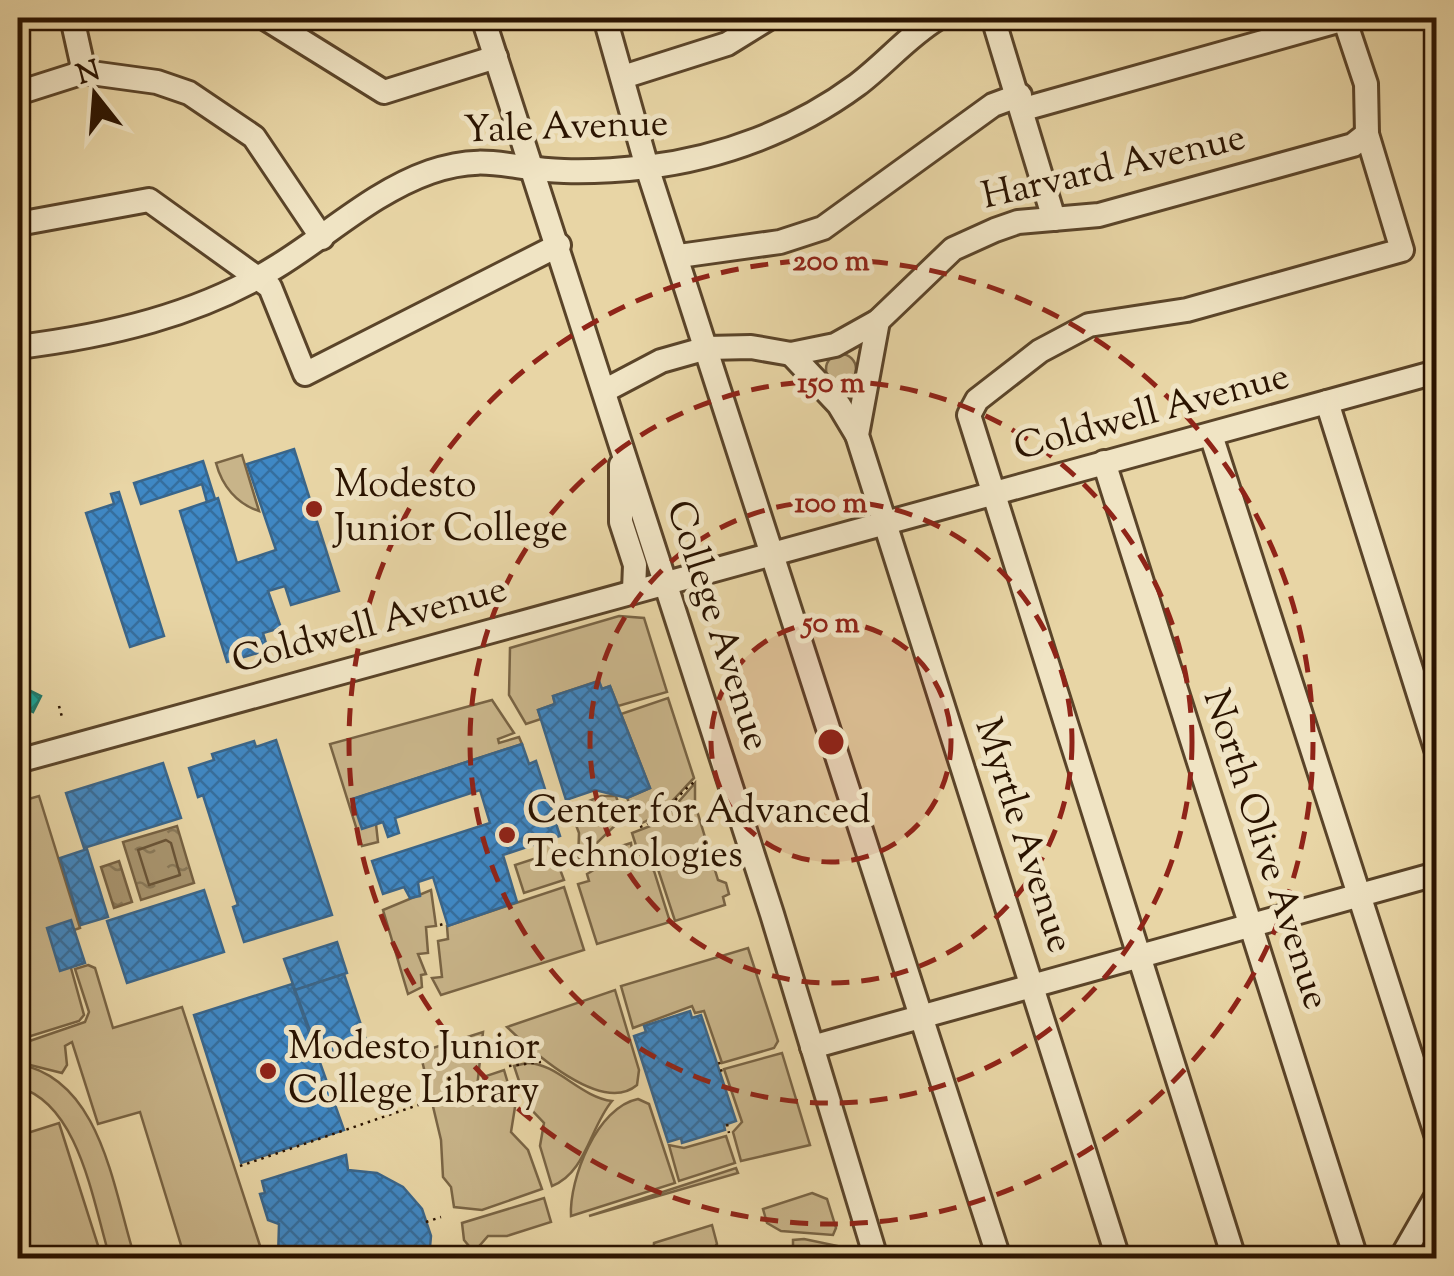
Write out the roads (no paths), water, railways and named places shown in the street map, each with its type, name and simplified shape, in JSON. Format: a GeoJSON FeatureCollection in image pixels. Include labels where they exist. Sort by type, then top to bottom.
{"type":"FeatureCollection","features":[{"type":"Feature","properties":{"kind":"street"},"geometry":{"type":"LineString","coordinates":[[72,18],[84,72]]}},
{"type":"Feature","properties":{"kind":"street"},"geometry":{"type":"LineString","coordinates":[[265,18],[384,92],[496,58]]}},
{"type":"Feature","properties":{"kind":"street","name":"College Avenue"},"geometry":{"type":"LineString","coordinates":[[484,18],[559,245],[876,1258]]}},
{"type":"Feature","properties":{"kind":"street"},"geometry":{"type":"LineString","coordinates":[[604,18],[647,167],[924,1015],[999,1258]]}},
{"type":"Feature","properties":{"kind":"street"},"geometry":{"type":"LineString","coordinates":[[622,77],[728,44],[769,18]]}},
{"type":"Feature","properties":{"kind":"street","name":"Yale Avenue"},"geometry":{"type":"LineString","coordinates":[[18,347],[147,322],[258,277],[322,238],[387,191],[436,170],[490,160],[561,171],[647,167],[714,155],[779,131],[856,86],[938,18]]}},
{"type":"Feature","properties":{"kind":"street"},"geometry":{"type":"LineString","coordinates":[[993,18],[1022,102],[1054,219]]}},
{"type":"Feature","properties":{"kind":"street"},"geometry":{"type":"LineString","coordinates":[[679,256],[780,242],[823,228],[993,105],[1022,102],[1344,18],[1366,84],[1368,126],[1402,250],[1188,310],[1089,325],[1040,351],[990,388],[970,414],[1234,1258]]}},
{"type":"Feature","properties":{"kind":"street"},"geometry":{"type":"LineString","coordinates":[[18,93],[84,72],[157,82],[200,99],[254,137],[322,238]]}},
{"type":"Feature","properties":{"kind":"street","name":"Harvard Avenue"},"geometry":{"type":"LineString","coordinates":[[604,390],[661,361],[707,348],[751,346],[791,354],[835,345],[878,321],[953,249],[1018,222],[1098,215],[1353,144],[1368,126]]}},
{"type":"Feature","properties":{"kind":"street"},"geometry":{"type":"LineString","coordinates":[[18,224],[149,200],[235,266],[270,287],[305,374],[559,245]]}},
{"type":"Feature","properties":{"kind":"street","name":"Myrtle Avenue"},"geometry":{"type":"LineString","coordinates":[[857,434],[878,321]]}},
{"type":"Feature","properties":{"kind":"street","name":"Myrtle Avenue"},"geometry":{"type":"LineString","coordinates":[[791,354],[829,393],[857,434],[1118,1258]]}},
{"type":"Feature","properties":{"kind":"street","name":"Coldwell Avenue"},"geometry":{"type":"LineString","coordinates":[[18,761],[664,581],[1436,375]]}},
{"type":"Feature","properties":{"kind":"street"},"geometry":{"type":"LineString","coordinates":[[1327,402],[1436,749]]}},
{"type":"Feature","properties":{"kind":"street"},"geometry":{"type":"LineString","coordinates":[[1211,435],[1436,1134]]}},
{"type":"Feature","properties":{"kind":"street"},"geometry":{"type":"LineString","coordinates":[[622,451],[621,522],[635,564],[634,590]]}},
{"type":"Feature","properties":{"kind":"street","name":"North Olive Avenue"},"geometry":{"type":"LineString","coordinates":[[1104,462],[1356,1258]]}},
{"type":"Feature","properties":{"kind":"street"},"geometry":{"type":"LineString","coordinates":[[812,1047],[1436,874]]}},
{"type":"Feature","properties":{"kind":"street"},"geometry":{"type":"LineString","coordinates":[[1401,1258],[1436,1197]]}},
{"type":"Feature","properties":{"kind":"water"},"geometry":{"type":"Polygon","coordinates":[[[177,826],[194,883],[141,900],[123,842],[177,826]]]}},
{"type":"Feature","properties":{"kind":"water"},"geometry":{"type":"Polygon","coordinates":[[[119,861],[132,902],[114,908],[101,867],[119,861]]]}},
{"type":"Feature","properties":{"kind":"place","name":"Modesto Junior College"},"geometry":{"type":"Point","coordinates":[314,509]}},
{"type":"Feature","properties":{"kind":"place","name":"Center for Advanced Technologies"},"geometry":{"type":"Point","coordinates":[507,835]}},
{"type":"Feature","properties":{"kind":"place","name":"Modesto Junior College Library"},"geometry":{"type":"Point","coordinates":[268,1071]}}]}
